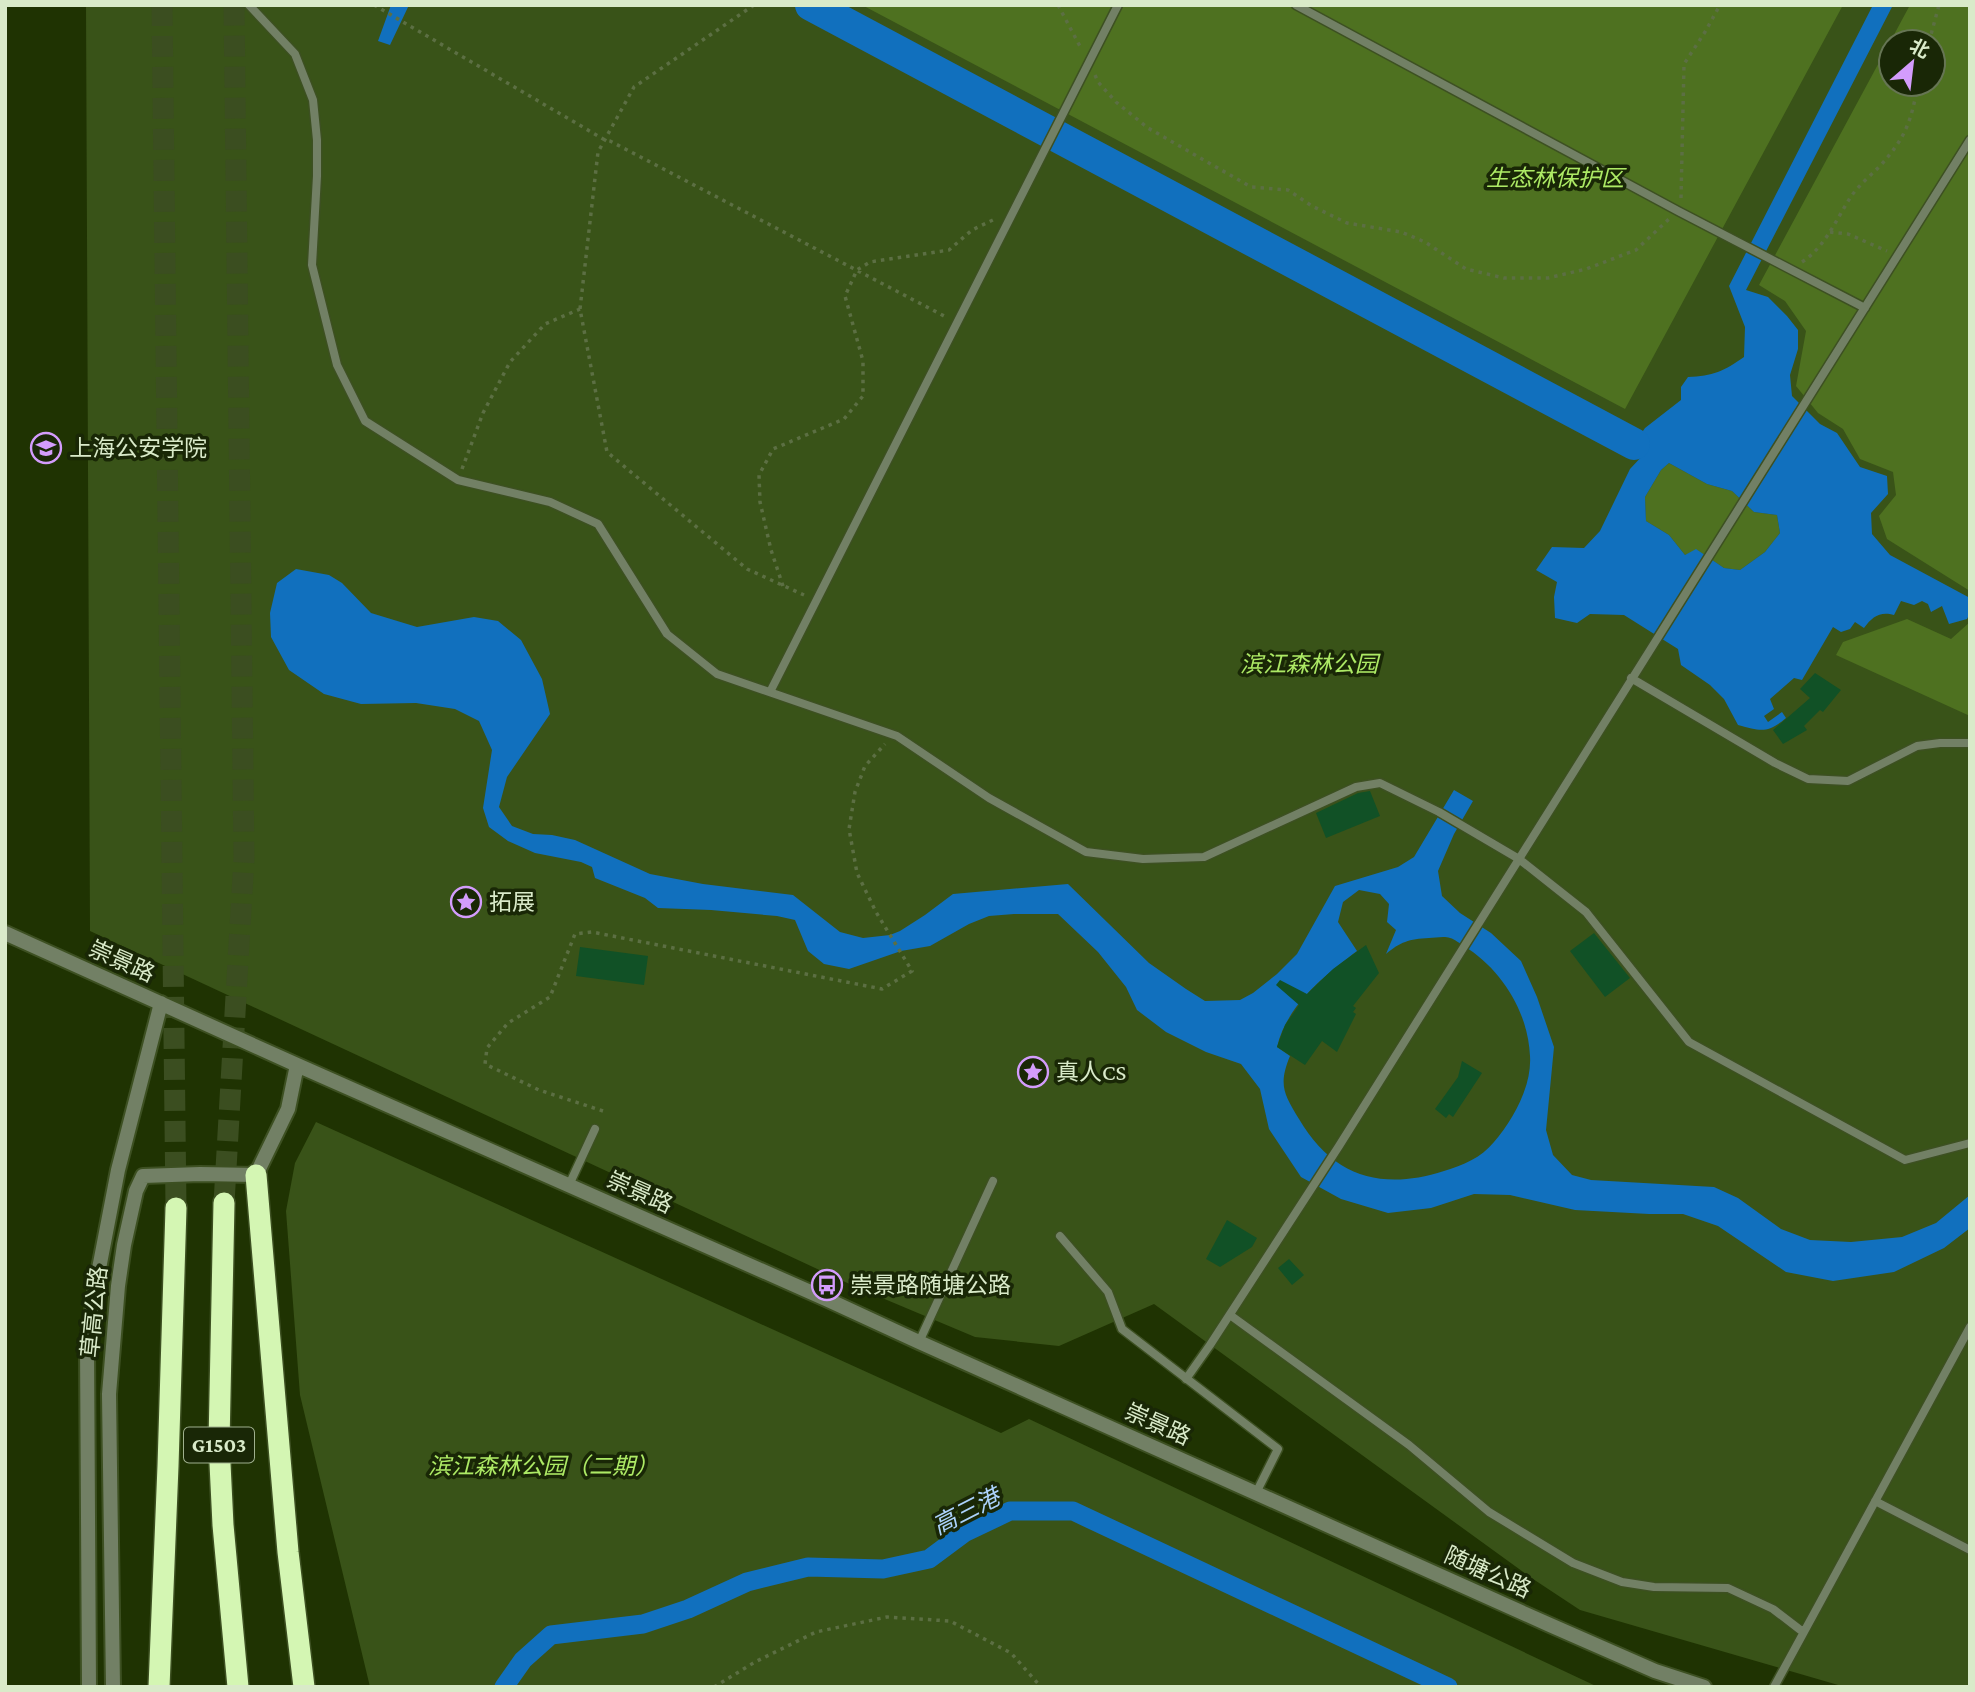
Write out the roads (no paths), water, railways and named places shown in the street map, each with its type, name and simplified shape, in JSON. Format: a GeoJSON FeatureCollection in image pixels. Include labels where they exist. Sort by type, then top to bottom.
{"type":"FeatureCollection","features":[{"type":"Feature","properties":{"kind":"highway"},"geometry":{"type":"LineString","coordinates":[[256,1175],[288,1552],[304,1687]]}},
{"type":"Feature","properties":{"kind":"highway","name":"G1503"},"geometry":{"type":"LineString","coordinates":[[224,1203],[219,1443],[223,1525],[238,1687]]}},
{"type":"Feature","properties":{"kind":"highway","name":"G1503"},"geometry":{"type":"LineString","coordinates":[[159,1687],[176,1208]]}},
{"type":"Feature","properties":{"kind":"street","name":"崇景路"},"geometry":{"type":"LineString","coordinates":[[5,933],[1256,1493]]}},
{"type":"Feature","properties":{"kind":"street","name":"草高公路"},"geometry":{"type":"LineString","coordinates":[[89,1687],[87,1344],[118,1170],[161,1003]]}},
{"type":"Feature","properties":{"kind":"street"},"geometry":{"type":"LineString","coordinates":[[118,1170],[142,1176],[256,1175],[288,1109],[297,1065]]}},
{"type":"Feature","properties":{"kind":"street","name":"草高公路"},"geometry":{"type":"LineString","coordinates":[[113,1687],[109,1394],[124,1245],[142,1176]]}},
{"type":"Feature","properties":{"kind":"street","name":"随塘公路"},"geometry":{"type":"LineString","coordinates":[[1256,1493],[1632,1661],[1704,1687]]}},
{"type":"Feature","properties":{"kind":"lane"},"geometry":{"type":"LineString","coordinates":[[249,5],[295,54],[313,100],[317,176],[312,265],[337,365],[365,421],[458,480],[550,502],[598,524],[667,634],[717,674],[894,734],[989,798],[1086,852],[1143,859],[1204,857],[1356,787],[1380,783],[1438,812],[1519,859],[1586,912],[1689,1042],[1905,1160],[1970,1143]]}},
{"type":"Feature","properties":{"kind":"lane"},"geometry":{"type":"LineString","coordinates":[[770,692],[1118,5]]}},
{"type":"Feature","properties":{"kind":"lane"},"geometry":{"type":"LineString","coordinates":[[1296,5],[1678,211],[1865,308]]}},
{"type":"Feature","properties":{"kind":"lane"},"geometry":{"type":"LineString","coordinates":[[1186,1379],[1230,1315],[1457,960],[1970,140]]}},
{"type":"Feature","properties":{"kind":"lane"},"geometry":{"type":"LineString","coordinates":[[1631,678],[1775,763],[1808,779],[1848,781],[1917,746],[1970,743]]}},
{"type":"Feature","properties":{"kind":"lane"},"geometry":{"type":"LineString","coordinates":[[569,1185],[595,1129]]}},
{"type":"Feature","properties":{"kind":"lane"},"geometry":{"type":"LineString","coordinates":[[919,1342],[993,1181]]}},
{"type":"Feature","properties":{"kind":"lane"},"geometry":{"type":"LineString","coordinates":[[1060,1236],[1108,1292],[1122,1329],[1278,1449],[1256,1493]]}},
{"type":"Feature","properties":{"kind":"lane"},"geometry":{"type":"LineString","coordinates":[[1230,1315],[1409,1445],[1489,1512],[1573,1563],[1622,1582],[1654,1587],[1728,1588],[1773,1609],[1803,1632]]}},
{"type":"Feature","properties":{"kind":"lane"},"geometry":{"type":"LineString","coordinates":[[1774,1687],[1970,1327]]}},
{"type":"Feature","properties":{"kind":"lane"},"geometry":{"type":"LineString","coordinates":[[1875,1501],[1970,1550]]}},
{"type":"Feature","properties":{"kind":"water"},"geometry":{"type":"Polygon","coordinates":[[[391,5],[409,5],[390,45],[378,41],[391,5]]]}},
{"type":"Feature","properties":{"kind":"water"},"geometry":{"type":"Polygon","coordinates":[[[1873,5],[1893,5],[1881,28],[1877,28],[1877,36],[1746,290],[1768,297],[1798,330],[1798,349],[1790,375],[1792,396],[1820,424],[1837,433],[1860,467],[1887,476],[1888,494],[1871,513],[1872,534],[1890,555],[1970,598],[1970,613],[1967,619],[1949,624],[1942,606],[1931,612],[1928,604],[1922,601],[1914,605],[1901,601],[1894,615],[1877,616],[1864,628],[1855,622],[1850,629],[1841,632],[1833,627],[1802,680],[1794,678],[1770,699],[1774,709],[1764,716],[1768,722],[1782,712],[1786,718],[1774,727],[1764,730],[1738,725],[1724,699],[1710,685],[1681,665],[1678,649],[1624,615],[1590,614],[1577,623],[1555,618],[1554,597],[1557,582],[1536,570],[1552,547],[1584,548],[1600,531],[1630,469],[1644,454],[1634,444],[1645,428],[1681,400],[1681,387],[1688,377],[1718,372],[1744,357],[1745,327],[1729,286],[1873,5]],[[1669,463],[1661,470],[1645,497],[1646,521],[1669,535],[1685,555],[1696,549],[1724,568],[1740,570],[1765,552],[1780,533],[1777,515],[1754,512],[1732,491],[1707,484],[1669,463]]]}},
{"type":"Feature","properties":{"kind":"water"},"geometry":{"type":"Polygon","coordinates":[[[296,569],[329,575],[342,583],[371,613],[417,627],[474,617],[498,621],[521,640],[542,679],[550,714],[507,777],[499,807],[512,826],[533,834],[575,840],[650,874],[703,884],[793,895],[840,932],[863,938],[900,931],[953,894],[1068,884],[1149,963],[1205,1001],[1240,1000],[1277,974],[1297,954],[1335,886],[1398,867],[1414,857],[1454,790],[1473,801],[1454,834],[1438,871],[1442,896],[1460,913],[1491,933],[1521,961],[1554,1047],[1546,1130],[1553,1155],[1572,1175],[1591,1180],[1714,1187],[1738,1198],[1781,1229],[1810,1240],[1851,1242],[1902,1237],[1936,1223],[1970,1195],[1970,1228],[1944,1248],[1894,1272],[1833,1281],[1786,1272],[1718,1226],[1683,1214],[1575,1210],[1510,1195],[1474,1194],[1431,1208],[1388,1213],[1341,1199],[1301,1177],[1269,1129],[1260,1089],[1241,1064],[1206,1052],[1166,1032],[1137,1010],[1126,987],[1098,952],[1058,914],[989,916],[930,946],[901,951],[849,969],[824,964],[808,951],[795,920],[711,910],[658,908],[645,898],[595,878],[592,867],[581,862],[535,853],[508,841],[489,827],[483,808],[492,750],[479,721],[455,709],[416,703],[361,704],[324,694],[289,670],[271,637],[270,613],[277,583],[296,569]],[[1359,890],[1343,902],[1338,922],[1357,951],[1320,981],[1298,1005],[1282,1032],[1277,1047],[1290,1056],[1284,1075],[1286,1096],[1312,1139],[1327,1154],[1343,1166],[1380,1179],[1421,1177],[1471,1160],[1489,1148],[1508,1124],[1528,1079],[1528,1039],[1518,1007],[1501,979],[1477,955],[1454,939],[1448,937],[1410,940],[1386,954],[1396,930],[1387,922],[1389,904],[1380,894],[1359,890]]]}},
{"type":"Feature","properties":{"kind":"waterway"},"geometry":{"type":"LineString","coordinates":[[811,5],[1634,444]]}},
{"type":"Feature","properties":{"kind":"waterway","name":"高三港"},"geometry":{"type":"LineString","coordinates":[[504,1687],[523,1660],[551,1635],[643,1624],[688,1609],[747,1582],[808,1567],[883,1569],[929,1559],[964,1533],[1010,1511],[1073,1511],[1448,1687]]}},
{"type":"Feature","properties":{"kind":"tunnel"},"geometry":{"type":"LineString","coordinates":[[162,5],[176,1208]]}},
{"type":"Feature","properties":{"kind":"tunnel"},"geometry":{"type":"LineString","coordinates":[[224,1203],[244,858],[234,5]]}},
{"type":"Feature","properties":{"kind":"place","name":"上海公安学院"},"geometry":{"type":"Point","coordinates":[46,448]}},
{"type":"Feature","properties":{"kind":"place","name":"拓展"},"geometry":{"type":"Point","coordinates":[466,902]}},
{"type":"Feature","properties":{"kind":"place","name":"真人CS"},"geometry":{"type":"Point","coordinates":[1033,1072]}},
{"type":"Feature","properties":{"kind":"place","name":"崇景路随塘公路"},"geometry":{"type":"Point","coordinates":[827,1285]}},
{"type":"Feature","properties":{"kind":"park label","name":"生态林保护区"},"geometry":{"type":"Point","coordinates":[1555,178]}},
{"type":"Feature","properties":{"kind":"park label","name":"滨江森林公园"},"geometry":{"type":"Point","coordinates":[1309,664]}},
{"type":"Feature","properties":{"kind":"park label","name":"滨江森林公园（二期）"},"geometry":{"type":"Point","coordinates":[543,1466]}}]}
